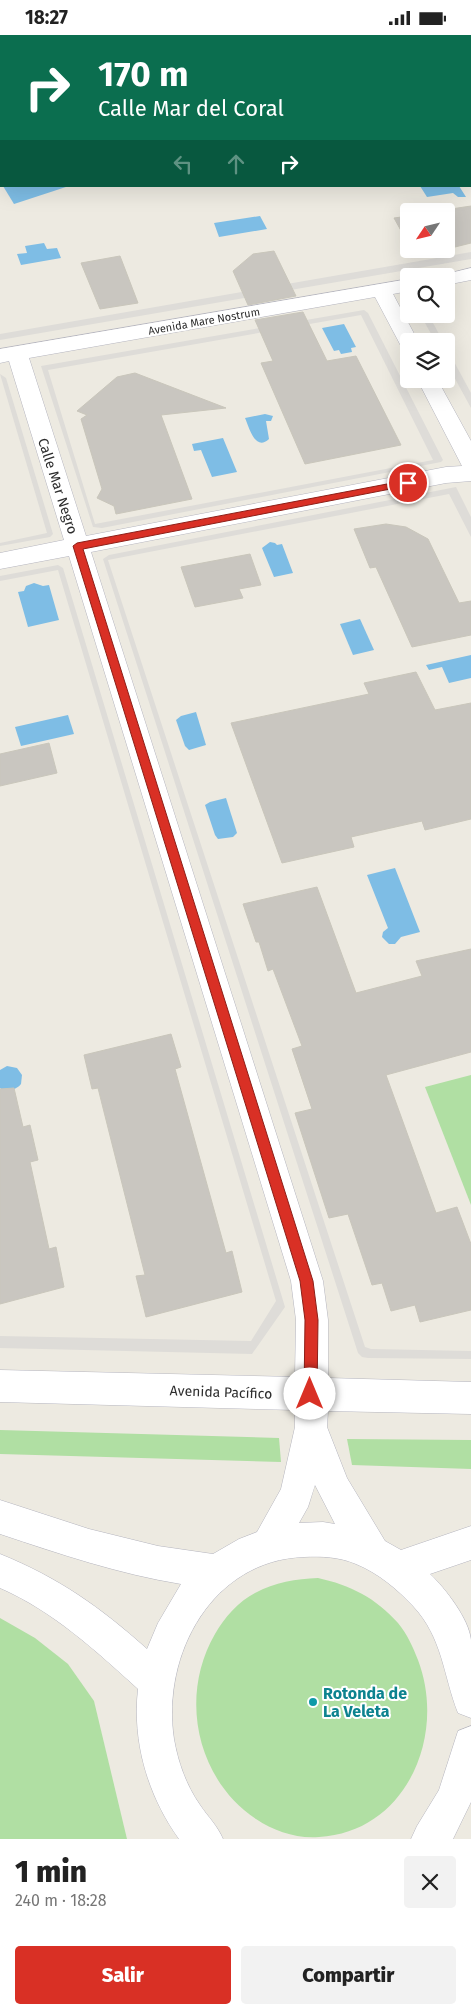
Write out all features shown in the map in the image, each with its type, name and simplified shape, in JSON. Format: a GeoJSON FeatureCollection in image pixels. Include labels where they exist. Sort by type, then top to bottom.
{"type":"FeatureCollection","features":[{"type":"Feature","properties":{"kind":"street"},"geometry":{"type":"LineString","coordinates":[[455,278],[471,275]]}},
{"type":"Feature","properties":{"kind":"street","name":"Avenida Mare Nostrum"},"geometry":{"type":"LineString","coordinates":[[8,355],[400,287]]}},
{"type":"Feature","properties":{"kind":"street"},"geometry":{"type":"LineString","coordinates":[[382,290],[404,333]]}},
{"type":"Feature","properties":{"kind":"street","name":"Calle Mar Negro"},"geometry":{"type":"LineString","coordinates":[[8,355],[77,546],[307,1281],[312,1320],[311,1427],[296,1495],[270,1542]]}},
{"type":"Feature","properties":{"kind":"street"},"geometry":{"type":"LineString","coordinates":[[433,388],[471,462]]}},
{"type":"Feature","properties":{"kind":"street"},"geometry":{"type":"LineString","coordinates":[[0,561],[446,475],[471,473]]}},
{"type":"Feature","properties":{"kind":"street","name":"Avenida Pacífico"},"geometry":{"type":"LineString","coordinates":[[0,1387],[471,1398]]}},
{"type":"Feature","properties":{"kind":"street","name":"Calle Mar Negro"},"geometry":{"type":"LineString","coordinates":[[311,1427],[333,1487],[346,1511],[385,1560]]}},
{"type":"Feature","properties":{"kind":"street"},"geometry":{"type":"LineString","coordinates":[[0,1517],[89,1546],[158,1563],[215,1572]]}},
{"type":"Feature","properties":{"kind":"street"},"geometry":{"type":"LineString","coordinates":[[204,1839],[196,1832],[174,1799],[160,1761],[154,1721],[156,1682],[163,1649],[176,1620],[193,1594],[215,1572],[241,1555],[270,1542],[296,1538],[321,1538],[347,1543],[385,1560],[426,1593],[447,1624],[463,1660],[471,1700]]}},
{"type":"Feature","properties":{"kind":"street"},"geometry":{"type":"LineString","coordinates":[[385,1560],[471,1543]]}},
{"type":"Feature","properties":{"kind":"street"},"geometry":{"type":"LineString","coordinates":[[0,1571],[56,1599],[122,1650],[156,1682]]}},
{"type":"Feature","properties":{"kind":"street"},"geometry":{"type":"LineString","coordinates":[[436,1835],[460,1787],[471,1745]]}},
{"type":"Feature","properties":{"kind":"green space"},"geometry":{"type":"Polygon","coordinates":[[[471,1075],[471,1205],[425,1087],[471,1075]]]}},
{"type":"Feature","properties":{"kind":"green space"},"geometry":{"type":"Polygon","coordinates":[[[0,1430],[279,1438],[281,1462],[0,1454],[0,1430]]]}},
{"type":"Feature","properties":{"kind":"green space"},"geometry":{"type":"Polygon","coordinates":[[[347,1439],[471,1440],[471,1469],[352,1465],[347,1439]]]}},
{"type":"Feature","properties":{"kind":"green space"},"geometry":{"type":"Polygon","coordinates":[[[318,1578],[341,1584],[362,1594],[381,1606],[398,1623],[410,1641],[418,1660],[426,1689],[427,1719],[422,1748],[412,1775],[396,1799],[375,1818],[349,1831],[319,1837],[302,1837],[270,1827],[256,1819],[236,1802],[219,1782],[207,1759],[200,1735],[196,1709],[198,1683],[204,1658],[215,1634],[232,1610],[249,1596],[270,1586],[294,1580],[318,1578]]]}},
{"type":"Feature","properties":{"kind":"green space"},"geometry":{"type":"Polygon","coordinates":[[[0,1618],[35,1638],[68,1664],[94,1701],[127,1839],[0,1839],[0,1618]]]}},
{"type":"Feature","properties":{"kind":"shaded area"},"geometry":{"type":"Polygon","coordinates":[[[471,252],[471,259],[419,268],[400,268],[400,271],[0,340],[0,334],[437,258],[455,258],[455,255],[471,252]]]}},
{"type":"Feature","properties":{"kind":"shaded area"},"geometry":{"type":"Polygon","coordinates":[[[364,310],[368,313],[400,376],[400,388],[406,388],[443,460],[441,462],[102,528],[93,527],[41,366],[364,310]],[[361,315],[48,370],[95,524],[433,460],[361,315]]]}},
{"type":"Feature","properties":{"kind":"shaded area"},"geometry":{"type":"Polygon","coordinates":[[[425,323],[433,323],[439,333],[431,333],[425,323]]]}},
{"type":"Feature","properties":{"kind":"shaded area"},"geometry":{"type":"Polygon","coordinates":[[[455,364],[471,393],[471,408],[455,379],[455,364]]]}},
{"type":"Feature","properties":{"kind":"shaded area"},"geometry":{"type":"Polygon","coordinates":[[[0,374],[6,378],[53,534],[50,537],[0,546],[0,543],[47,533],[0,374]]]}},
{"type":"Feature","properties":{"kind":"shaded area"},"geometry":{"type":"Polygon","coordinates":[[[456,487],[471,517],[471,537],[449,494],[108,560],[365,1347],[371,1349],[471,1351],[471,1359],[368,1358],[362,1357],[358,1353],[103,559],[109,555],[456,487]]]}},
{"type":"Feature","properties":{"kind":"shaded area"},"geometry":{"type":"Polygon","coordinates":[[[58,565],[63,568],[285,1307],[252,1354],[0,1348],[0,1336],[251,1341],[276,1301],[58,570],[0,581],[0,576],[58,565]]]}},
{"type":"Feature","properties":{"kind":"water"},"geometry":{"type":"Polygon","coordinates":[[[4,187],[66,187],[14,204],[4,187]]]}},
{"type":"Feature","properties":{"kind":"water"},"geometry":{"type":"Polygon","coordinates":[[[421,187],[460,187],[466,197],[458,197],[453,193],[427,197],[421,187]]]}},
{"type":"Feature","properties":{"kind":"water"},"geometry":{"type":"Polygon","coordinates":[[[260,216],[267,229],[219,237],[214,223],[260,216]]]}},
{"type":"Feature","properties":{"kind":"water"},"geometry":{"type":"Polygon","coordinates":[[[44,243],[47,249],[57,248],[61,258],[21,265],[17,254],[27,253],[25,246],[44,243]]]}},
{"type":"Feature","properties":{"kind":"water"},"geometry":{"type":"Polygon","coordinates":[[[344,324],[356,347],[351,348],[352,352],[341,354],[339,350],[334,351],[322,328],[344,324]]]}},
{"type":"Feature","properties":{"kind":"water"},"geometry":{"type":"Polygon","coordinates":[[[265,414],[273,416],[271,421],[266,421],[269,439],[260,442],[253,437],[245,418],[265,414]]]}},
{"type":"Feature","properties":{"kind":"water"},"geometry":{"type":"Polygon","coordinates":[[[223,438],[237,472],[212,477],[201,450],[194,451],[192,444],[223,438]]]}},
{"type":"Feature","properties":{"kind":"water"},"geometry":{"type":"Polygon","coordinates":[[[270,542],[277,545],[282,544],[293,573],[274,577],[262,548],[270,542]]]}},
{"type":"Feature","properties":{"kind":"water"},"geometry":{"type":"Polygon","coordinates":[[[34,583],[43,586],[49,585],[59,620],[28,627],[18,592],[24,591],[26,586],[34,583]]]}},
{"type":"Feature","properties":{"kind":"water"},"geometry":{"type":"Polygon","coordinates":[[[360,619],[374,650],[353,655],[340,624],[360,619]]]}},
{"type":"Feature","properties":{"kind":"water"},"geometry":{"type":"Polygon","coordinates":[[[471,655],[471,678],[449,683],[442,667],[429,670],[426,665],[471,655]]]}},
{"type":"Feature","properties":{"kind":"water"},"geometry":{"type":"Polygon","coordinates":[[[196,712],[206,745],[189,750],[185,746],[176,720],[181,716],[196,712]]]}},
{"type":"Feature","properties":{"kind":"water"},"geometry":{"type":"Polygon","coordinates":[[[68,715],[74,734],[21,746],[15,727],[68,715]]]}},
{"type":"Feature","properties":{"kind":"water"},"geometry":{"type":"Polygon","coordinates":[[[226,798],[237,833],[233,837],[218,839],[205,805],[226,798]]]}},
{"type":"Feature","properties":{"kind":"water"},"geometry":{"type":"Polygon","coordinates":[[[395,868],[420,932],[401,937],[395,944],[389,944],[382,937],[383,932],[388,928],[367,875],[395,868]]]}},
{"type":"Feature","properties":{"kind":"water"},"geometry":{"type":"Polygon","coordinates":[[[7,1066],[17,1068],[22,1075],[21,1084],[8,1091],[0,1088],[0,1070],[7,1066]]]}},
{"type":"Feature","properties":{"kind":"building"},"geometry":{"type":"Polygon","coordinates":[[[471,206],[471,243],[455,247],[455,208],[471,206]]]}},
{"type":"Feature","properties":{"kind":"building"},"geometry":{"type":"Polygon","coordinates":[[[400,217],[400,229],[394,218],[400,217]]]}},
{"type":"Feature","properties":{"kind":"building"},"geometry":{"type":"Polygon","coordinates":[[[274,251],[296,296],[248,305],[233,271],[253,254],[274,251]]]}},
{"type":"Feature","properties":{"kind":"building"},"geometry":{"type":"Polygon","coordinates":[[[120,256],[138,303],[100,309],[81,263],[120,256]]]}},
{"type":"Feature","properties":{"kind":"building"},"geometry":{"type":"Polygon","coordinates":[[[303,312],[327,361],[356,356],[401,445],[305,464],[261,363],[273,361],[255,320],[303,312]]]}},
{"type":"Feature","properties":{"kind":"building"},"geometry":{"type":"Polygon","coordinates":[[[135,373],[226,408],[161,415],[192,499],[116,514],[114,506],[97,498],[102,489],[81,419],[87,415],[77,411],[117,377],[135,373]]]}},
{"type":"Feature","properties":{"kind":"building"},"geometry":{"type":"Polygon","coordinates":[[[386,524],[406,527],[428,539],[459,603],[471,601],[471,635],[412,647],[376,567],[370,568],[354,529],[386,524]]]}},
{"type":"Feature","properties":{"kind":"building"},"geometry":{"type":"Polygon","coordinates":[[[250,554],[261,585],[239,589],[243,598],[195,607],[181,567],[250,554]]]}},
{"type":"Feature","properties":{"kind":"building"},"geometry":{"type":"Polygon","coordinates":[[[416,672],[435,710],[471,703],[471,819],[425,830],[422,821],[351,837],[354,847],[282,863],[231,723],[369,694],[364,683],[416,672]]]}},
{"type":"Feature","properties":{"kind":"building"},"geometry":{"type":"Polygon","coordinates":[[[49,743],[57,773],[0,786],[0,754],[49,743]]]}},
{"type":"Feature","properties":{"kind":"building"},"geometry":{"type":"Polygon","coordinates":[[[317,887],[356,993],[422,976],[416,961],[471,949],[471,1052],[386,1075],[436,1213],[457,1207],[471,1244],[471,1310],[420,1322],[415,1305],[391,1311],[382,1283],[372,1285],[348,1214],[329,1218],[295,1113],[312,1109],[292,1049],[302,1046],[273,969],[268,971],[259,942],[256,942],[243,904],[317,887]]]}},
{"type":"Feature","properties":{"kind":"building"},"geometry":{"type":"Polygon","coordinates":[[[171,1034],[181,1067],[175,1069],[226,1253],[232,1251],[242,1292],[146,1317],[136,1276],[145,1275],[98,1088],[92,1089],[84,1055],[171,1034]]]}},
{"type":"Feature","properties":{"kind":"building"},"geometry":{"type":"Polygon","coordinates":[[[14,1088],[23,1127],[30,1125],[38,1160],[30,1162],[49,1249],[56,1247],[64,1287],[0,1304],[0,1089],[14,1088]]]}},
{"type":"Feature","properties":{"kind":"place","name":"Rotonda de La Veleta"},"geometry":{"type":"Point","coordinates":[313,1702]}},
{"type":"Feature","properties":{"kind":"route"},"geometry":{"type":"LineString","coordinates":[[310,1394],[312,1320],[307,1281],[77,546],[408,483]]}}]}
